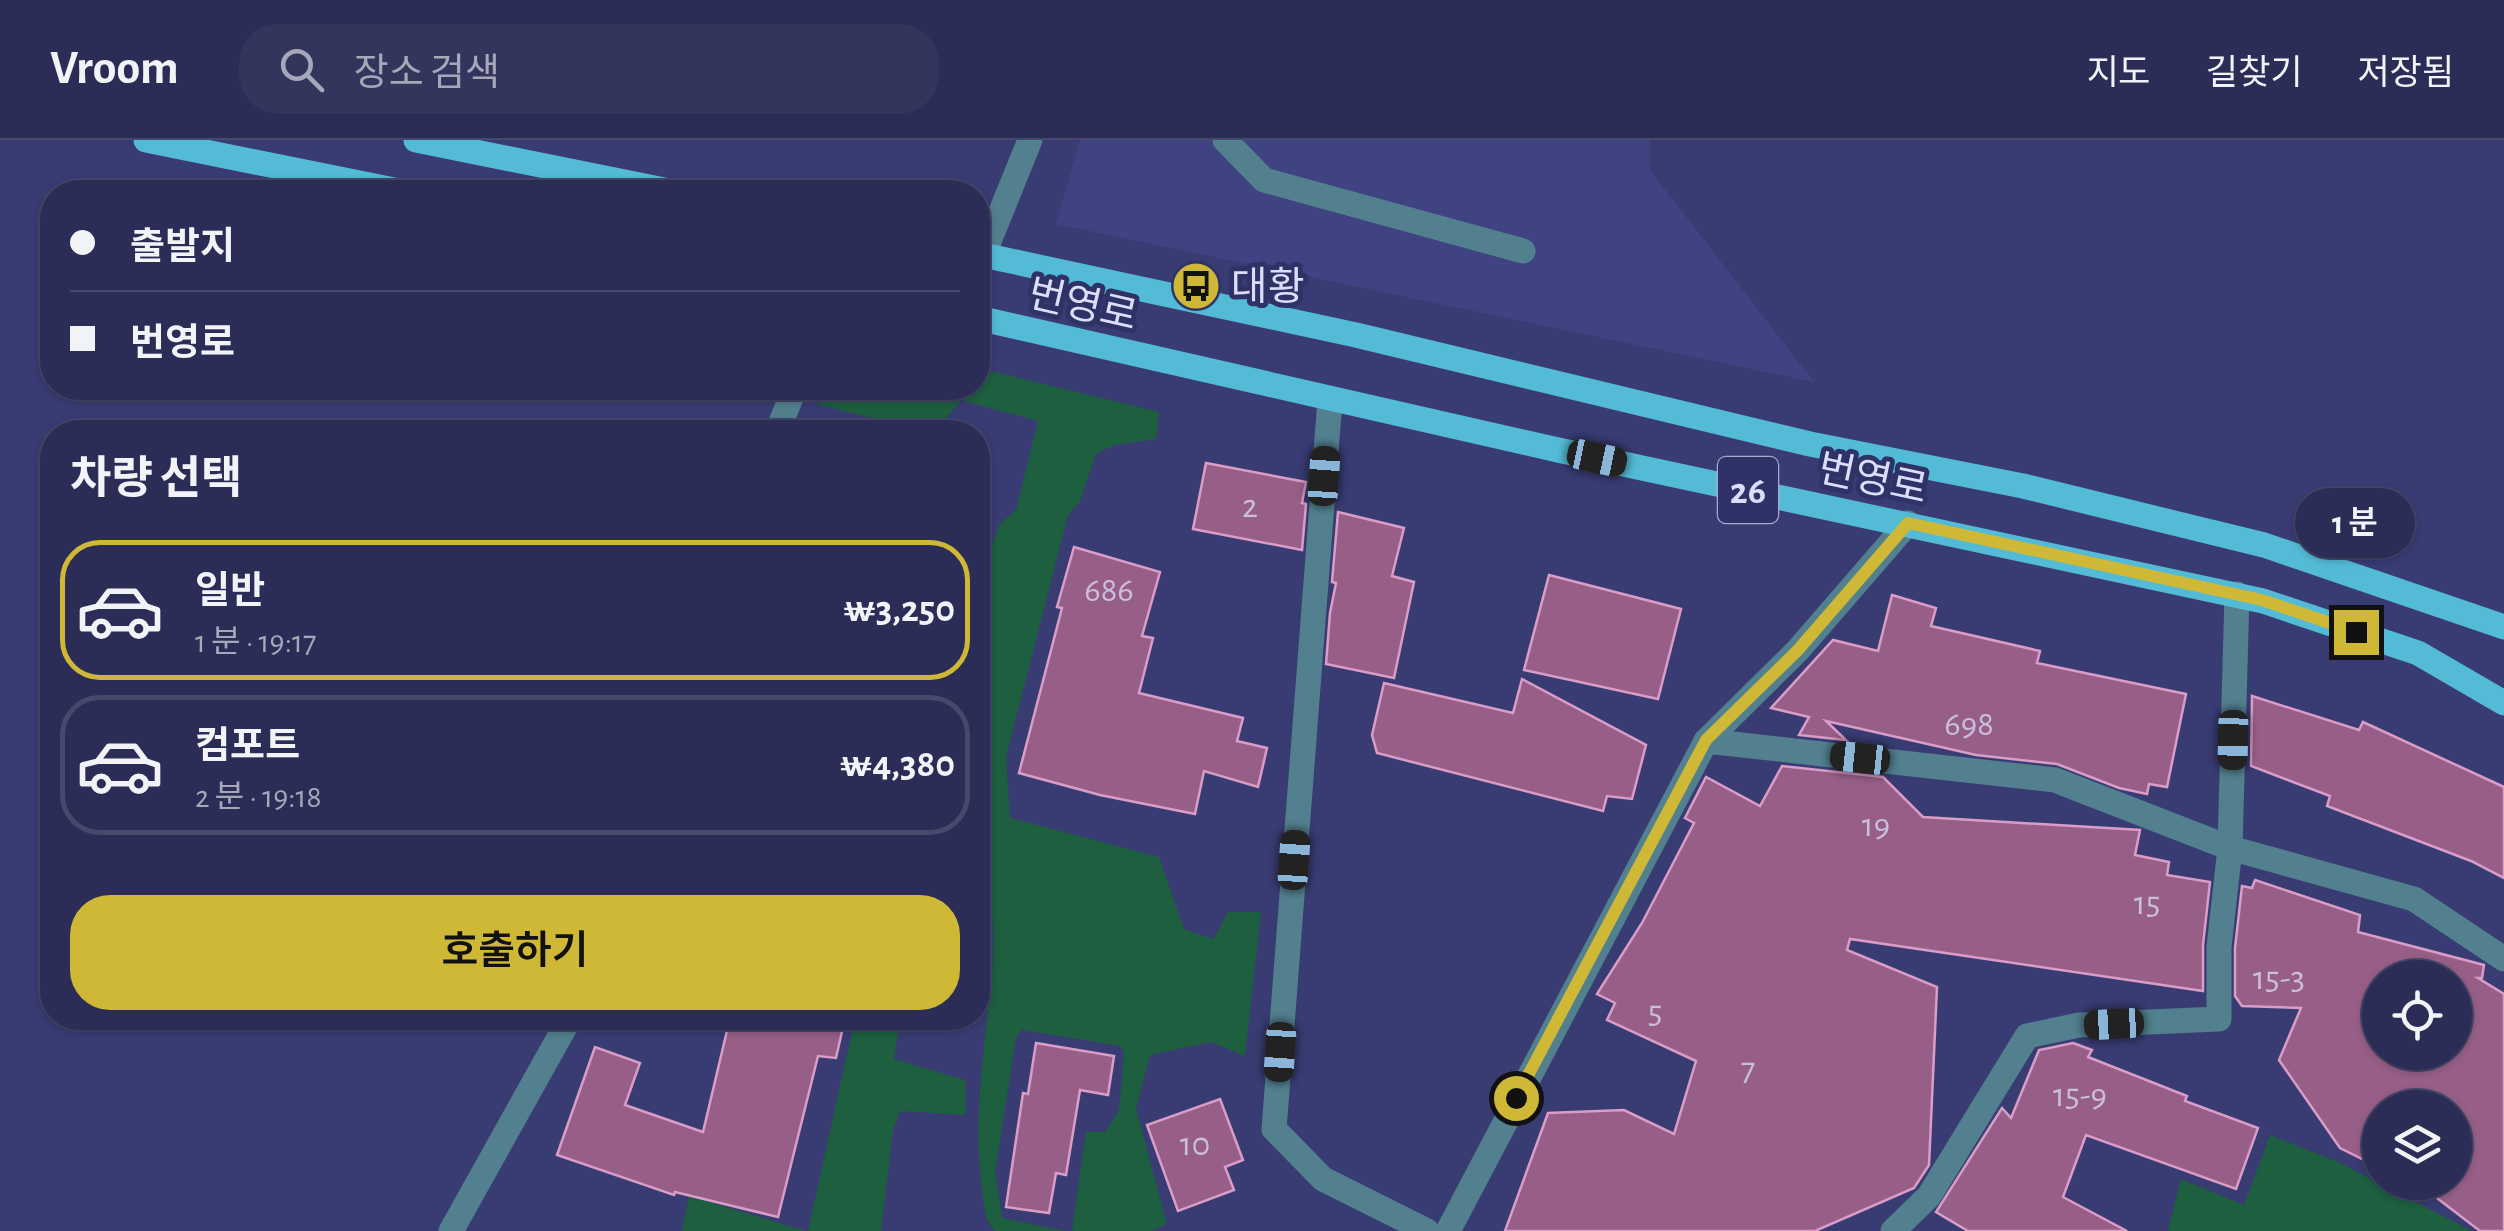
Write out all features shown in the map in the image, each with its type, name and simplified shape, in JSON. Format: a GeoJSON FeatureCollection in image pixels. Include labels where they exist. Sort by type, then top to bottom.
{"type":"FeatureCollection","features":[{"type":"Feature","properties":{"kind":"main road"},"geometry":{"type":"LineString","coordinates":[[146,140],[344,180]]}},
{"type":"Feature","properties":{"kind":"main road"},"geometry":{"type":"LineString","coordinates":[[416,140],[614,180]]}},
{"type":"Feature","properties":{"kind":"main road","name":"번영로"},"geometry":{"type":"LineString","coordinates":[[990,258],[1356,336],[1810,444],[2098,504],[2264,545],[2504,627]]}},
{"type":"Feature","properties":{"kind":"main road","name":"번영로"},"geometry":{"type":"LineString","coordinates":[[990,321],[1330,400],[2236,594],[2418,653],[2504,703]]}},
{"type":"Feature","properties":{"kind":"street"},"geometry":{"type":"LineString","coordinates":[[990,231],[1030,140]]}},
{"type":"Feature","properties":{"kind":"street"},"geometry":{"type":"LineString","coordinates":[[1225,140],[1264,180],[1523,251]]}},
{"type":"Feature","properties":{"kind":"street"},"geometry":{"type":"LineString","coordinates":[[1330,400],[1274,1129],[1323,1179],[1427,1231]]}},
{"type":"Feature","properties":{"kind":"street"},"geometry":{"type":"LineString","coordinates":[[1448,1231],[1706,740],[1798,650],[1908,523]]}},
{"type":"Feature","properties":{"kind":"street"},"geometry":{"type":"LineString","coordinates":[[1893,1231],[1930,1196],[2027,1036],[2080,1025],[2219,1019],[2219,947],[2230,848],[2236,594]]}},
{"type":"Feature","properties":{"kind":"street"},"geometry":{"type":"LineString","coordinates":[[1706,740],[2055,780],[2230,848],[2414,899],[2504,960]]}},
{"type":"Feature","properties":{"kind":"street"},"geometry":{"type":"LineString","coordinates":[[451,1231],[563,1030]]}},
{"type":"Feature","properties":{"kind":"shaded area"},"geometry":{"type":"Polygon","coordinates":[[[1080,140],[1650,140],[1650,170],[1814,382],[1056,224],[1080,140]]]}},
{"type":"Feature","properties":{"kind":"green space"},"geometry":{"type":"Polygon","coordinates":[[[990,371],[1159,412],[1156,439],[1114,445],[1096,454],[1080,501],[1068,515],[1006,757],[1010,818],[1159,857],[1184,929],[1213,939],[1228,912],[1261,912],[1245,1056],[1211,1042],[1150,1055],[1136,1109],[1167,1224],[1151,1231],[1072,1231],[1086,1132],[1105,1132],[1119,1110],[1124,1053],[1121,1046],[1021,1030],[1016,1038],[995,1172],[1002,1218],[1065,1231],[994,1231],[983,1200],[979,1120],[986,1030],[990,1030],[993,942],[990,554],[999,525],[1016,510],[1038,421],[961,400],[990,400],[990,371]]]}},
{"type":"Feature","properties":{"kind":"green space"},"geometry":{"type":"Polygon","coordinates":[[[819,400],[961,400],[945,420],[879,420],[817,404],[819,400]]]}},
{"type":"Feature","properties":{"kind":"green space"},"geometry":{"type":"Polygon","coordinates":[[[852,1030],[898,1030],[894,1059],[965,1080],[966,1115],[900,1111],[893,1130],[881,1231],[808,1231],[852,1030]]]}},
{"type":"Feature","properties":{"kind":"green space"},"geometry":{"type":"Polygon","coordinates":[[[2270,1135],[2362,1174],[2362,1200],[2412,1200],[2472,1231],[2168,1231],[2181,1179],[2244,1205],[2270,1135]]]}},
{"type":"Feature","properties":{"kind":"green space"},"geometry":{"type":"Polygon","coordinates":[[[689,1196],[806,1231],[682,1231],[689,1196]]]}},
{"type":"Feature","properties":{"kind":"building"},"geometry":{"type":"Polygon","coordinates":[[[1206,463],[1306,482],[1302,550],[1193,529],[1206,463]]]}},
{"type":"Feature","properties":{"kind":"building"},"geometry":{"type":"Polygon","coordinates":[[[1338,512],[1404,528],[1392,576],[1414,582],[1394,678],[1326,664],[1336,583],[1332,582],[1338,512]]]}},
{"type":"Feature","properties":{"kind":"building"},"geometry":{"type":"Polygon","coordinates":[[[1074,547],[1160,572],[1142,636],[1153,638],[1139,693],[1243,718],[1237,741],[1267,748],[1258,787],[1204,771],[1195,814],[1100,795],[1019,773],[1074,547]]]}},
{"type":"Feature","properties":{"kind":"building"},"geometry":{"type":"Polygon","coordinates":[[[1549,575],[1681,609],[1658,699],[1524,670],[1549,575]]]}},
{"type":"Feature","properties":{"kind":"building"},"geometry":{"type":"Polygon","coordinates":[[[1892,595],[1936,608],[1931,626],[2040,651],[2037,663],[2186,694],[2167,787],[2149,784],[2147,794],[2119,788],[2057,764],[1976,755],[1826,721],[1846,740],[1799,735],[1809,717],[1771,708],[1833,640],[1878,651],[1892,595]]]}},
{"type":"Feature","properties":{"kind":"building"},"geometry":{"type":"Polygon","coordinates":[[[1522,679],[1646,745],[1632,799],[1607,796],[1603,811],[1377,753],[1372,735],[1384,683],[1513,713],[1522,679]]]}},
{"type":"Feature","properties":{"kind":"building"},"geometry":{"type":"Polygon","coordinates":[[[2252,696],[2359,730],[2363,722],[2504,787],[2504,878],[2471,861],[2327,806],[2330,796],[2251,766],[2252,696]]]}},
{"type":"Feature","properties":{"kind":"building"},"geometry":{"type":"Polygon","coordinates":[[[1782,766],[1883,777],[1923,817],[2140,830],[2135,855],[2169,862],[2167,875],[2210,882],[2203,991],[1850,939],[1847,950],[1937,987],[1929,1165],[1914,1188],[1815,1231],[1505,1231],[1548,1113],[1624,1110],[1674,1134],[1696,1061],[1607,1020],[1615,1003],[1597,994],[1642,923],[1694,823],[1685,818],[1706,777],[1760,806],[1782,766]]]}},
{"type":"Feature","properties":{"kind":"building"},"geometry":{"type":"Polygon","coordinates":[[[2255,880],[2360,915],[2358,932],[2465,960],[2362,960],[2362,1070],[2472,1070],[2472,962],[2484,965],[2482,978],[2478,978],[2504,994],[2504,1231],[2480,1231],[2440,1200],[2472,1200],[2472,1090],[2362,1090],[2362,1159],[2340,1148],[2279,1060],[2301,1008],[2242,1006],[2235,996],[2235,948],[2242,886],[2252,888],[2255,880]]]}},
{"type":"Feature","properties":{"kind":"building"},"geometry":{"type":"Polygon","coordinates":[[[727,1030],[842,1030],[836,1058],[818,1056],[778,1217],[675,1192],[674,1195],[557,1155],[595,1047],[640,1063],[625,1105],[703,1132],[727,1030]]]}},
{"type":"Feature","properties":{"kind":"building"},"geometry":{"type":"Polygon","coordinates":[[[1036,1043],[1114,1056],[1108,1095],[1080,1090],[1066,1175],[1056,1173],[1049,1213],[1006,1207],[1023,1093],[1028,1094],[1036,1043]]]}},
{"type":"Feature","properties":{"kind":"building"},"geometry":{"type":"Polygon","coordinates":[[[2073,1043],[2092,1050],[2088,1057],[2187,1096],[2185,1101],[2258,1128],[2236,1189],[2086,1135],[2063,1197],[2127,1231],[1968,1231],[1936,1212],[2002,1108],[2011,1118],[2039,1050],[2073,1043]]]}},
{"type":"Feature","properties":{"kind":"building"},"geometry":{"type":"Polygon","coordinates":[[[1220,1099],[1243,1160],[1225,1167],[1234,1190],[1178,1211],[1147,1125],[1220,1099]]]}},
{"type":"Feature","properties":{"kind":"place","name":"대황"},"geometry":{"type":"Point","coordinates":[1196,286]}},
{"type":"Feature","properties":{"kind":"route"},"geometry":{"type":"LineString","coordinates":[[1516,1098],[1706,740],[1798,650],[1908,523],[2262,600],[2356,632]]}}]}
